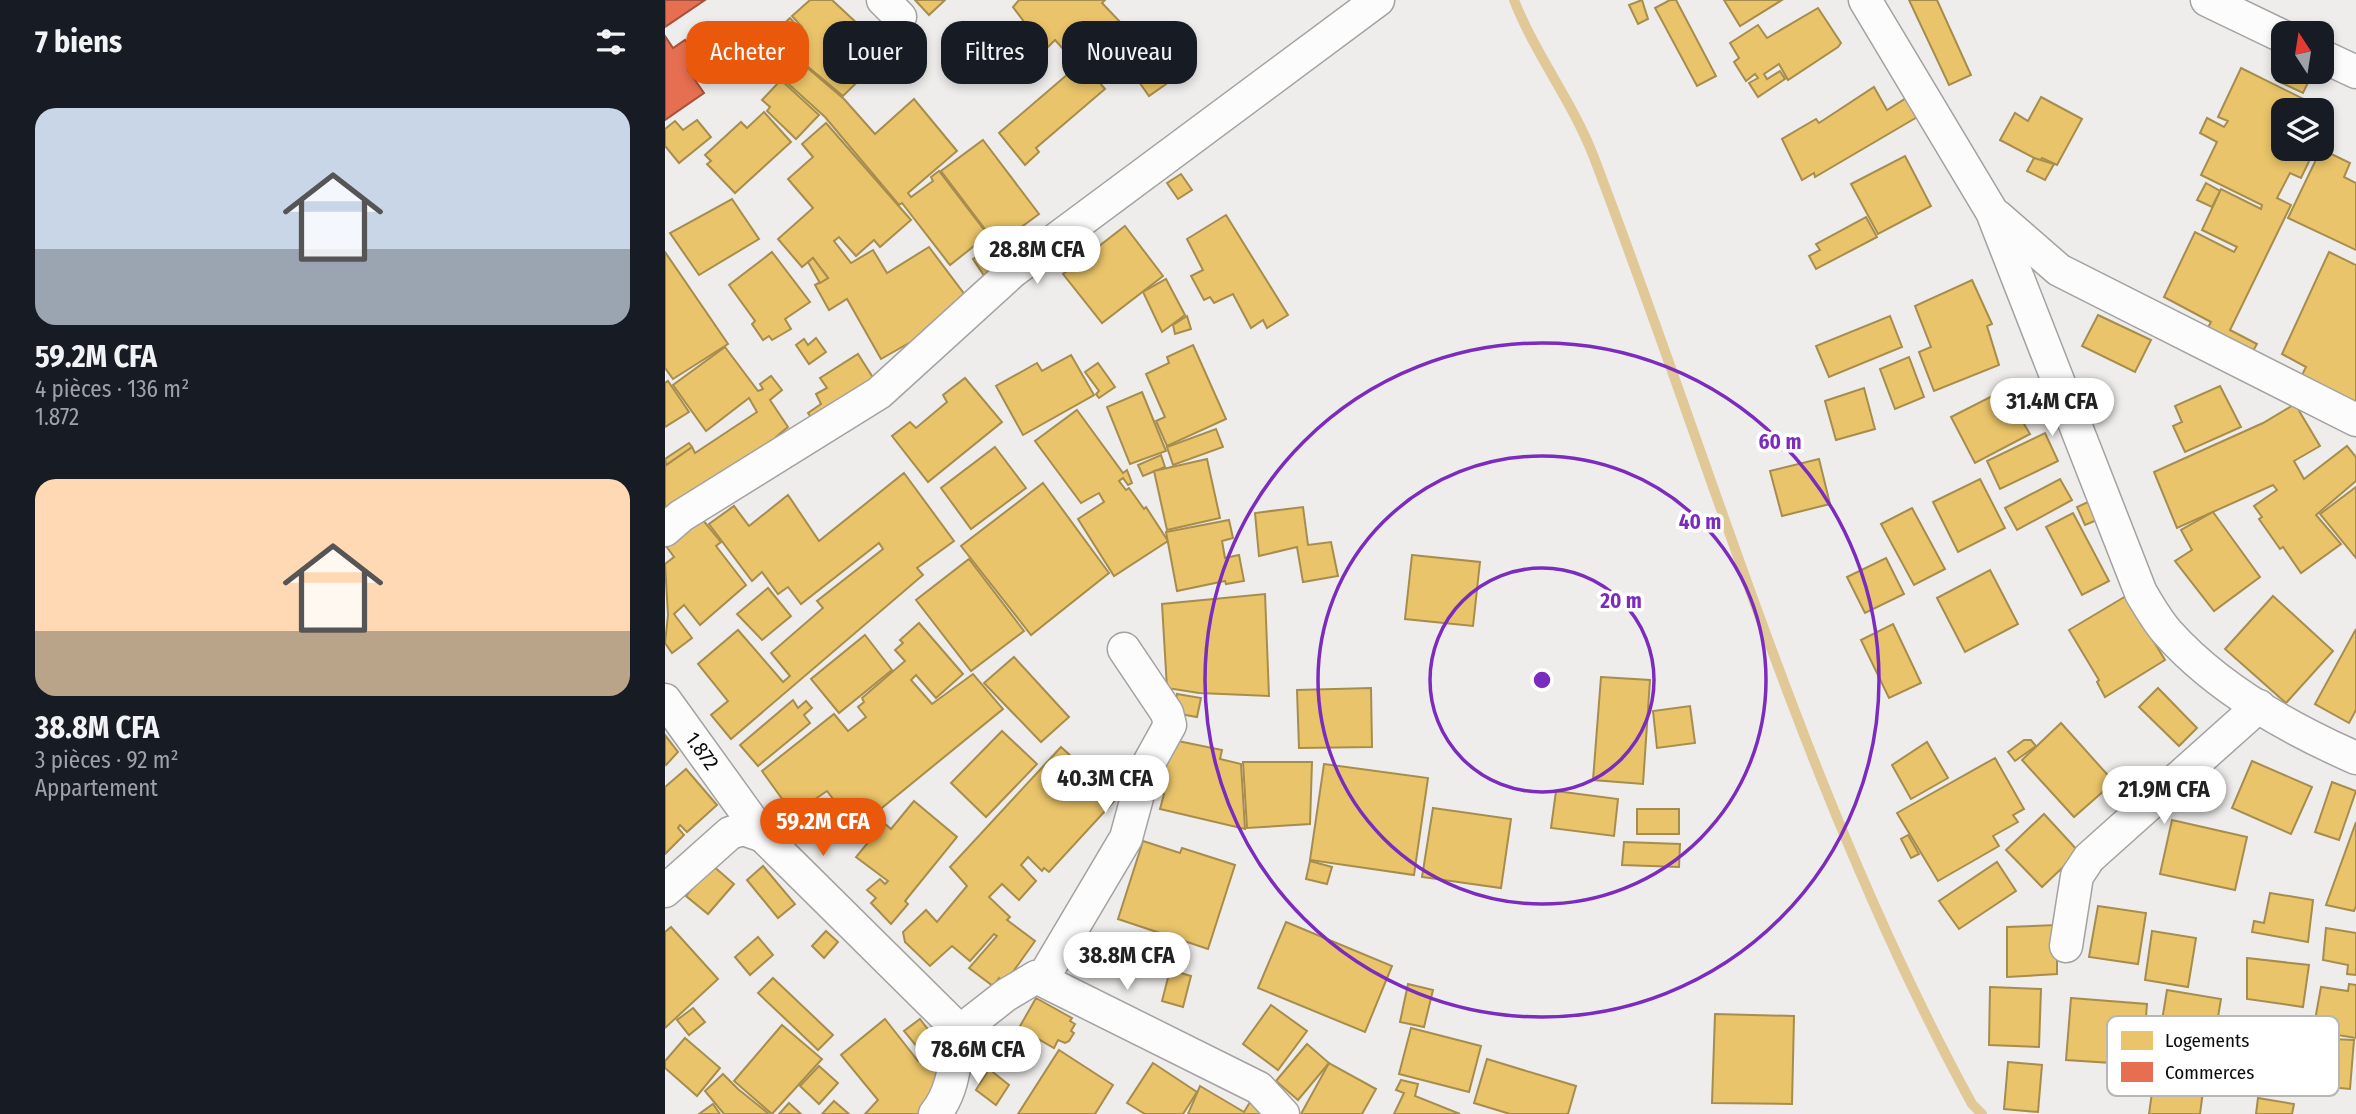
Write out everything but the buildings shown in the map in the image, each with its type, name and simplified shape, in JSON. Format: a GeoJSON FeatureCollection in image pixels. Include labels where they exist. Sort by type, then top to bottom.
{"type":"FeatureCollection","features":[{"type":"Feature","properties":{"kind":"street"},"geometry":{"type":"LineString","coordinates":[[1865,0],[1992,212],[2141,593],[2167,632],[2211,675],[2303,734],[2356,758]]}},
{"type":"Feature","properties":{"kind":"street"},"geometry":{"type":"LineString","coordinates":[[2207,0],[2271,31]]}},
{"type":"Feature","properties":{"kind":"street"},"geometry":{"type":"LineString","coordinates":[[665,530],[681,516],[879,393],[1012,272],[1357,6]]}},
{"type":"Feature","properties":{"kind":"street"},"geometry":{"type":"LineString","coordinates":[[2335,62],[2356,72]]}},
{"type":"Feature","properties":{"kind":"street"},"geometry":{"type":"LineString","coordinates":[[1992,212],[2059,270],[2356,420]]}},
{"type":"Feature","properties":{"kind":"street"},"geometry":{"type":"LineString","coordinates":[[1043,978],[1126,838],[1144,772],[1170,725],[1167,713],[1123,649]]}},
{"type":"Feature","properties":{"kind":"street","name":"1.872"},"geometry":{"type":"LineString","coordinates":[[665,700],[763,836],[960,1031]]}},
{"type":"Feature","properties":{"kind":"street"},"geometry":{"type":"LineString","coordinates":[[2066,946],[2077,876],[2089,858],[2259,706]]}},
{"type":"Feature","properties":{"kind":"street"},"geometry":{"type":"LineString","coordinates":[[665,891],[730,833],[743,829],[763,836]]}},
{"type":"Feature","properties":{"kind":"street"},"geometry":{"type":"LineString","coordinates":[[935,1114],[944,1102],[953,1079],[960,1031],[1036,976],[1259,1088],[1283,1114]]}},
{"type":"Feature","properties":{"kind":"waterway"},"geometry":{"type":"LineString","coordinates":[[1514,0],[1593,155],[1767,636],[1812,756],[1861,874],[1914,990],[1972,1104],[1982,1114]]}}]}
